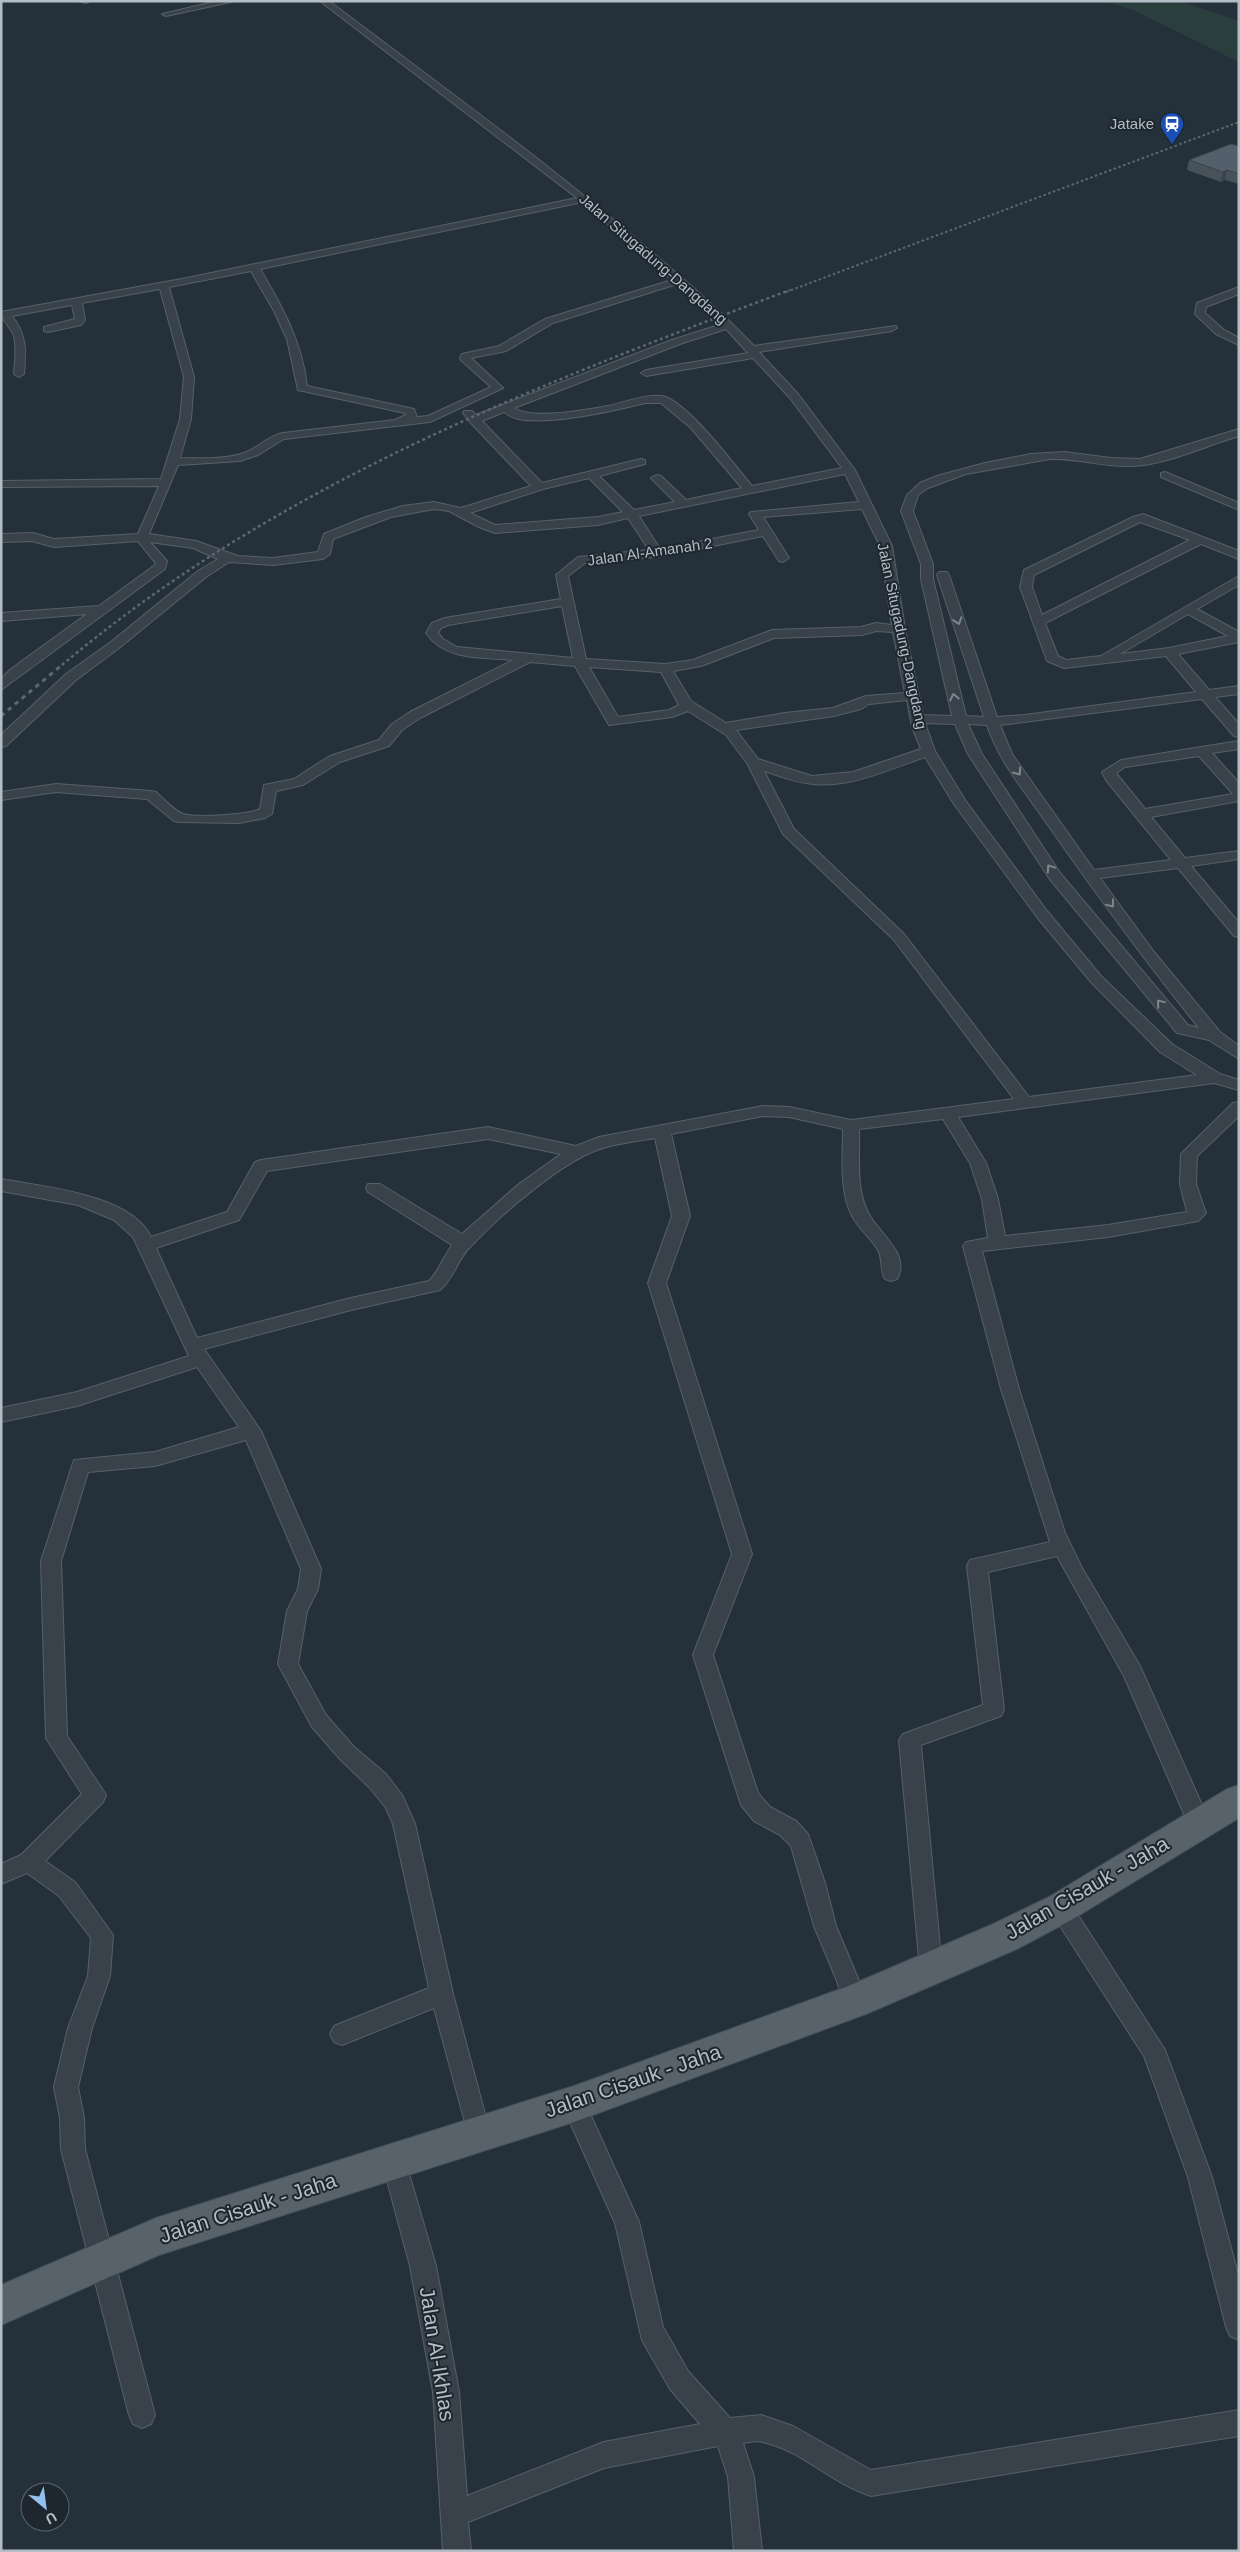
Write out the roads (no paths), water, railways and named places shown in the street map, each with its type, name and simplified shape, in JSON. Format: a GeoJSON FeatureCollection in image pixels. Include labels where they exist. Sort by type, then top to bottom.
{"type":"FeatureCollection","features":[{"type":"Feature","properties":{"kind":"main road","name":"Jalan Cisauk - Jaha"},"geometry":{"type":"LineString","coordinates":[[1,2304],[156,2237],[574,2104],[853,2002],[1004,1937],[1061,1908],[1239,1800]]}},
{"type":"Feature","properties":{"kind":"street"},"geometry":{"type":"LineString","coordinates":[[81,1],[86,1]]}},
{"type":"Feature","properties":{"kind":"street"},"geometry":{"type":"LineString","coordinates":[[166,14],[231,1]]}},
{"type":"Feature","properties":{"kind":"street","name":"Jalan Situgadung-Dangdang"},"geometry":{"type":"LineString","coordinates":[[324,1],[585,199],[681,280],[728,325],[794,396],[849,470],[886,546],[899,629],[918,718],[928,751],[959,801],[1042,914],[1096,979],[1154,1038],[1166,1048],[1214,1078],[1239,1085]]}},
{"type":"Feature","properties":{"kind":"street"},"geometry":{"type":"LineString","coordinates":[[3,314],[164,286],[585,199]]}},
{"type":"Feature","properties":{"kind":"street"},"geometry":{"type":"LineString","coordinates":[[254,267],[277,305],[294,343],[300,362],[302,388],[410,412],[412,417],[396,423]]}},
{"type":"Feature","properties":{"kind":"street"},"geometry":{"type":"LineString","coordinates":[[173,462],[234,459],[256,452],[278,437],[430,419],[498,388],[465,358],[466,356],[502,349],[549,321],[681,280]]}},
{"type":"Feature","properties":{"kind":"street"},"geometry":{"type":"LineString","coordinates":[[1,686],[16,672],[161,566],[161,561],[146,546],[142,537],[173,462],[189,411],[190,377],[164,286]]}},
{"type":"Feature","properties":{"kind":"street"},"geometry":{"type":"LineString","coordinates":[[1239,290],[1200,305],[1200,314],[1220,332],[1239,342]]}},
{"type":"Feature","properties":{"kind":"street"},"geometry":{"type":"LineString","coordinates":[[48,329],[77,323],[80,320],[76,301]]}},
{"type":"Feature","properties":{"kind":"street"},"geometry":{"type":"LineString","coordinates":[[3,314],[17,328],[21,341],[19,374]]}},
{"type":"Feature","properties":{"kind":"street"},"geometry":{"type":"LineString","coordinates":[[474,420],[507,409],[676,342],[728,325]]}},
{"type":"Feature","properties":{"kind":"street"},"geometry":{"type":"LineString","coordinates":[[646,373],[892,328]]}},
{"type":"Feature","properties":{"kind":"street"},"geometry":{"type":"LineString","coordinates":[[507,409],[519,416],[539,417],[607,409],[651,399],[664,400],[696,426],[749,490]]}},
{"type":"Feature","properties":{"kind":"street"},"geometry":{"type":"LineString","coordinates":[[461,406],[539,487]]}},
{"type":"Feature","properties":{"kind":"street"},"geometry":{"type":"LineString","coordinates":[[1214,1036],[1182,1030],[1054,875],[975,754],[960,720],[927,579],[927,564],[907,511],[914,494],[927,484],[1008,460],[1033,456],[1063,455],[1119,463],[1141,462],[1239,432]]}},
{"type":"Feature","properties":{"kind":"street"},"geometry":{"type":"LineString","coordinates":[[460,512],[539,487],[641,462]]}},
{"type":"Feature","properties":{"kind":"street"},"geometry":{"type":"LineString","coordinates":[[1,538],[33,537],[54,543],[142,537],[196,545],[227,558],[237,560],[274,560],[319,556],[324,554],[328,537],[370,519],[434,506],[448,507],[487,528],[495,529],[598,521],[632,516],[849,470]]}},
{"type":"Feature","properties":{"kind":"street"},"geometry":{"type":"LineString","coordinates":[[591,474],[632,516],[657,553]]}},
{"type":"Feature","properties":{"kind":"street"},"geometry":{"type":"LineString","coordinates":[[1165,475],[1239,507]]}},
{"type":"Feature","properties":{"kind":"street"},"geometry":{"type":"LineString","coordinates":[[657,478],[684,504]]}},
{"type":"Feature","properties":{"kind":"street"},"geometry":{"type":"LineString","coordinates":[[1,484],[165,482]]}},
{"type":"Feature","properties":{"kind":"street"},"geometry":{"type":"LineString","coordinates":[[783,558],[755,516],[756,513],[867,505]]}},
{"type":"Feature","properties":{"kind":"street"},"geometry":{"type":"LineString","coordinates":[[1238,553],[1143,518],[1131,520],[1028,573],[1026,587],[1052,658],[1070,665],[1169,652],[1239,637]]}},
{"type":"Feature","properties":{"kind":"street","name":"Jalan Al-Amanah 2"},"geometry":{"type":"LineString","coordinates":[[686,704],[682,709],[672,713],[614,722],[580,663],[562,575],[582,560],[657,553],[766,532]]}},
{"type":"Feature","properties":{"kind":"street"},"geometry":{"type":"LineString","coordinates":[[1040,621],[1200,540]]}},
{"type":"Feature","properties":{"kind":"street"},"geometry":{"type":"LineString","coordinates":[[1,743],[71,677],[115,645],[202,574],[227,558]]}},
{"type":"Feature","properties":{"kind":"street"},"geometry":{"type":"LineString","coordinates":[[942,575],[1005,754],[1090,875],[1203,1022],[1214,1036],[1239,1054]]}},
{"type":"Feature","properties":{"kind":"street"},"geometry":{"type":"LineString","coordinates":[[1101,660],[1239,580]]}},
{"type":"Feature","properties":{"kind":"street"},"geometry":{"type":"LineString","coordinates":[[568,601],[445,622],[433,629],[434,638],[454,650],[580,663],[665,668],[696,663],[772,634],[862,631],[876,627],[899,629]]}},
{"type":"Feature","properties":{"kind":"street"},"geometry":{"type":"LineString","coordinates":[[1188,609],[1239,637]]}},
{"type":"Feature","properties":{"kind":"street"},"geometry":{"type":"LineString","coordinates":[[1,617],[102,610]]}},
{"type":"Feature","properties":{"kind":"street"},"geometry":{"type":"LineString","coordinates":[[1169,652],[1239,733]]}},
{"type":"Feature","properties":{"kind":"street"},"geometry":{"type":"LineString","coordinates":[[1,796],[56,788],[151,795],[179,818],[235,818],[262,815],[267,811],[270,788],[298,782],[335,759],[384,743],[397,727],[415,715],[528,658]]}},
{"type":"Feature","properties":{"kind":"street"},"geometry":{"type":"LineString","coordinates":[[665,668],[686,704],[732,734]]}},
{"type":"Feature","properties":{"kind":"street"},"geometry":{"type":"LineString","coordinates":[[918,718],[992,721],[1025,719],[1239,690]]}},
{"type":"Feature","properties":{"kind":"street"},"geometry":{"type":"LineString","coordinates":[[912,696],[866,700],[856,706],[834,712],[728,728],[753,762],[788,831],[899,937],[1025,1102]]}},
{"type":"Feature","properties":{"kind":"street"},"geometry":{"type":"LineString","coordinates":[[1239,745],[1121,764],[1109,772],[1239,933]]}},
{"type":"Feature","properties":{"kind":"street"},"geometry":{"type":"LineString","coordinates":[[753,762],[792,776],[814,780],[848,776],[928,751]]}},
{"type":"Feature","properties":{"kind":"street"},"geometry":{"type":"LineString","coordinates":[[1202,751],[1239,792]]}},
{"type":"Feature","properties":{"kind":"street"},"geometry":{"type":"LineString","coordinates":[[1143,814],[1239,797]]}},
{"type":"Feature","properties":{"kind":"street"},"geometry":{"type":"LineString","coordinates":[[1090,875],[1239,855]]}},
{"type":"Feature","properties":{"kind":"street"},"geometry":{"type":"LineString","coordinates":[[1154,1038],[1203,1022]]}},
{"type":"Feature","properties":{"kind":"street"},"geometry":{"type":"LineString","coordinates":[[1,1415],[25,1412],[91,1394],[196,1352],[351,1304],[434,1286],[442,1278],[451,1259],[463,1243],[524,1188],[560,1162],[577,1152],[599,1143],[763,1111],[789,1112],[851,1125],[1214,1078]]}},
{"type":"Feature","properties":{"kind":"street"},"geometry":{"type":"LineString","coordinates":[[1199,1823],[1133,1672],[1055,1533],[1010,1389],[972,1246],[1022,1242],[1108,1231],[1192,1217],[1197,1213],[1197,1207],[1188,1184],[1189,1154],[1239,1106]]}},
{"type":"Feature","properties":{"kind":"street"},"geometry":{"type":"LineString","coordinates":[[947,1112],[978,1163],[990,1199],[997,1243]]}},
{"type":"Feature","properties":{"kind":"street"},"geometry":{"type":"LineString","coordinates":[[851,1125],[854,1194],[857,1210],[869,1227],[883,1240],[892,1265],[891,1275]]}},
{"type":"Feature","properties":{"kind":"street"},"geometry":{"type":"LineString","coordinates":[[662,1131],[681,1216],[658,1284],[742,1554],[703,1655],[749,1798],[762,1814],[788,1828],[800,1841],[811,1870],[826,1926],[848,1981],[853,2002]]}},
{"type":"Feature","properties":{"kind":"street"},"geometry":{"type":"LineString","coordinates":[[147,1245],[233,1216],[261,1166],[488,1133],[577,1152]]}},
{"type":"Feature","properties":{"kind":"street"},"geometry":{"type":"LineString","coordinates":[[1,1185],[81,1200],[120,1216],[140,1233],[196,1352],[252,1431],[311,1568],[308,1589],[297,1611],[288,1664],[319,1721],[394,1802],[404,1824],[442,1994],[478,2133]]}},
{"type":"Feature","properties":{"kind":"street"},"geometry":{"type":"LineString","coordinates":[[374,1188],[463,1243]]}},
{"type":"Feature","properties":{"kind":"street"},"geometry":{"type":"LineString","coordinates":[[1,1874],[29,1862],[95,1794],[57,1738],[51,1561],[81,1465],[155,1459],[252,1431]]}},
{"type":"Feature","properties":{"kind":"street"},"geometry":{"type":"LineString","coordinates":[[931,1969],[910,1740],[994,1710],[977,1566],[1062,1547]]}},
{"type":"Feature","properties":{"kind":"street"},"geometry":{"type":"LineString","coordinates":[[29,1862],[66,1889],[102,1935],[99,1976],[80,2028],[66,2087],[72,2118],[73,2149],[142,2416]]}},
{"type":"Feature","properties":{"kind":"street"},"geometry":{"type":"LineString","coordinates":[[1061,1908],[1153,2050],[1200,2177],[1239,2327]]}},
{"type":"Feature","properties":{"kind":"street"},"geometry":{"type":"LineString","coordinates":[[342,2034],[442,1994]]}},
{"type":"Feature","properties":{"kind":"street"},"geometry":{"type":"LineString","coordinates":[[574,2104],[628,2222],[651,2331],[679,2380],[725,2432],[736,2457],[748,2551]]}},
{"type":"Feature","properties":{"kind":"street","name":"Jalan Al-Ikhlas"},"geometry":{"type":"LineString","coordinates":[[394,2162],[424,2266],[446,2392],[456,2514],[457,2551]]}},
{"type":"Feature","properties":{"kind":"street"},"geometry":{"type":"LineString","coordinates":[[456,2514],[604,2455],[725,2432],[761,2428],[793,2440],[858,2480],[871,2483],[1239,2423]]}},
{"type":"Feature","properties":{"kind":"railway"},"geometry":{"type":"LineString","coordinates":[[786,292],[1239,122]]}},
{"type":"Feature","properties":{"kind":"railway"},"geometry":{"type":"LineString","coordinates":[[62,665],[144,601],[230,544],[318,493],[409,446],[597,364],[790,290]]}},
{"type":"Feature","properties":{"kind":"railway"},"geometry":{"type":"LineString","coordinates":[[1,716],[63,664]]}},
{"type":"Feature","properties":{"kind":"place","name":"Jatake"},"geometry":{"type":"Point","coordinates":[1172,145]}}]}
